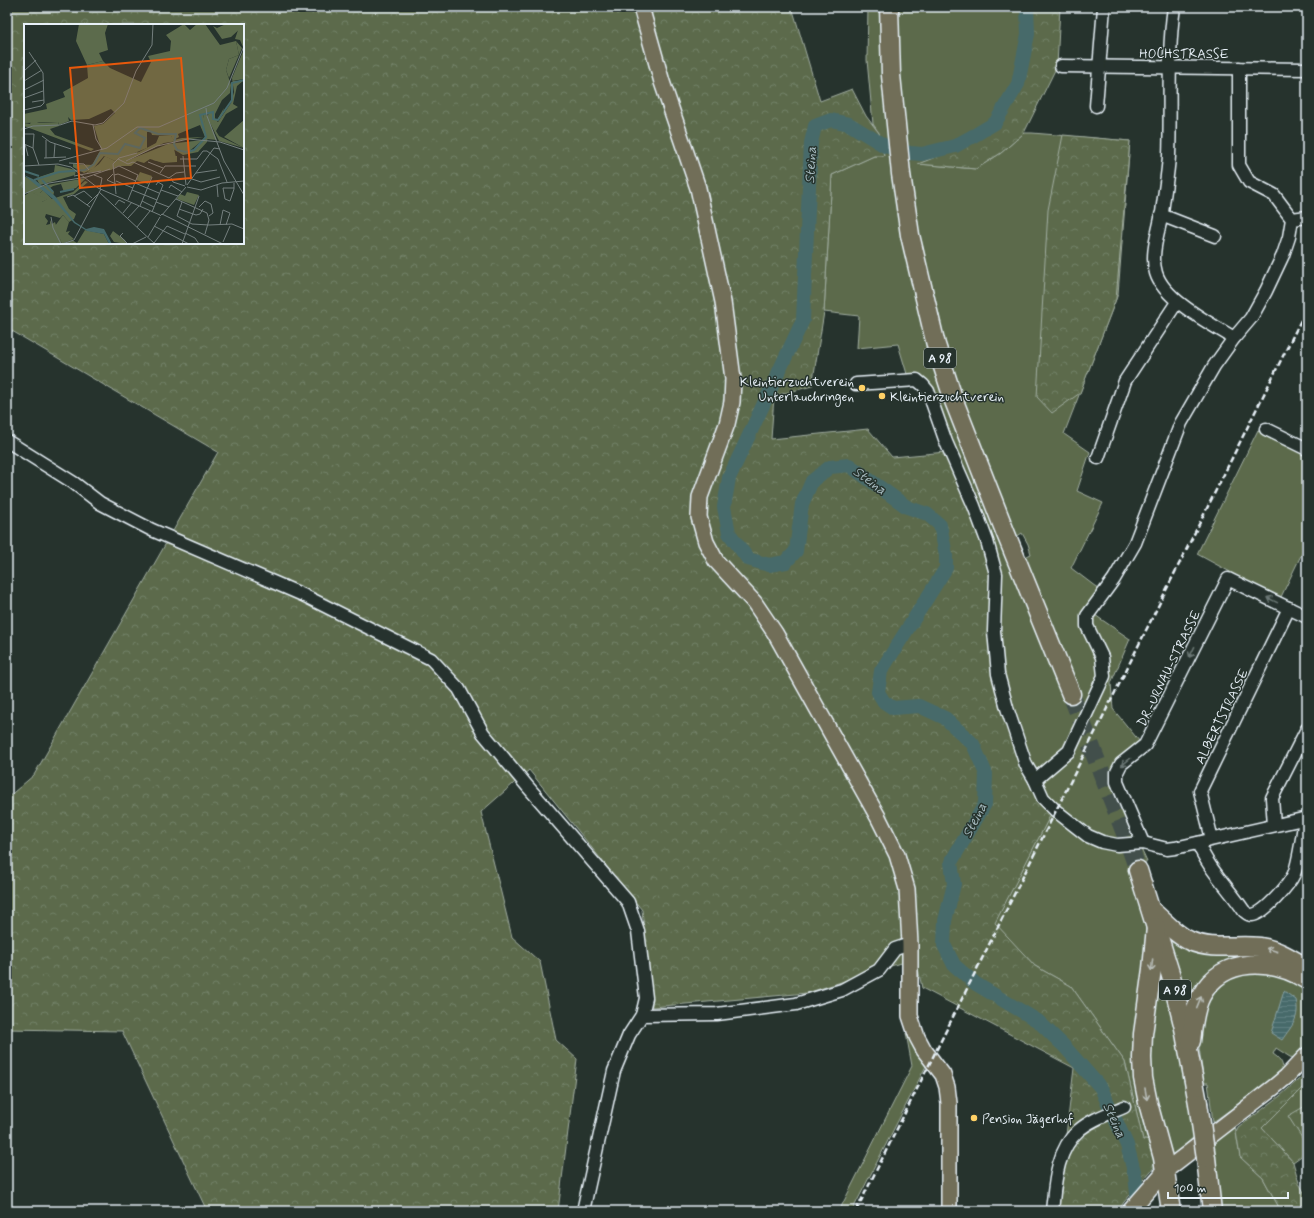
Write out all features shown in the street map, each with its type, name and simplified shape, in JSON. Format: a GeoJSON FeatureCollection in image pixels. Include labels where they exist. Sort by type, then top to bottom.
{"type":"FeatureCollection","features":[{"type":"Feature","properties":{"kind":"highway","name":"A 98"},"geometry":{"type":"LineString","coordinates":[[889,7],[891,75],[901,174],[910,235],[936,345],[951,394],[1071,694]]}},
{"type":"Feature","properties":{"kind":"highway","name":"A 98"},"geometry":{"type":"LineString","coordinates":[[1138,870],[1173,983],[1189,1054],[1198,1103],[1210,1185],[1212,1211]]}},
{"type":"Feature","properties":{"kind":"highway"},"geometry":{"type":"LineString","coordinates":[[1151,909],[1173,929],[1190,941],[1218,947],[1262,947],[1284,955],[1307,968]]}},
{"type":"Feature","properties":{"kind":"highway"},"geometry":{"type":"LineString","coordinates":[[1156,927],[1143,1034],[1142,1058],[1143,1078],[1148,1103],[1163,1158],[1170,1211]]}},
{"type":"Feature","properties":{"kind":"highway"},"geometry":{"type":"LineString","coordinates":[[1189,1054],[1196,1009],[1201,996],[1209,984],[1220,975],[1231,969],[1244,965],[1259,964],[1286,970],[1307,980]]}},
{"type":"Feature","properties":{"kind":"main road"},"geometry":{"type":"LineString","coordinates":[[642,7],[662,82],[698,188],[723,302],[732,371],[732,402],[727,424],[700,497],[699,517],[706,542],[716,561],[754,602],[774,633],[878,817],[897,854],[908,889],[910,1016],[917,1037],[945,1081],[947,1087],[949,1103],[949,1211]]}},
{"type":"Feature","properties":{"kind":"main road"},"geometry":{"type":"LineString","coordinates":[[1130,1211],[1165,1171],[1274,1087],[1307,1055]]}},
{"type":"Feature","properties":{"kind":"street"},"geometry":{"type":"LineString","coordinates":[[1096,106],[1104,7]]}},
{"type":"Feature","properties":{"kind":"street"},"geometry":{"type":"LineString","coordinates":[[1174,7],[1169,67],[1169,157],[1154,255],[1156,273],[1163,286],[1177,302],[1234,338]]}},
{"type":"Feature","properties":{"kind":"street","name":"HOCHSTRASSE"},"geometry":{"type":"LineString","coordinates":[[1061,66],[1307,69]]}},
{"type":"Feature","properties":{"kind":"street"},"geometry":{"type":"LineString","coordinates":[[1035,780],[1069,751],[1104,676],[1102,657],[1087,626],[1087,616],[1114,579],[1135,542],[1181,423],[1214,366],[1234,338],[1251,318],[1283,255],[1289,237],[1292,219],[1274,195],[1249,182],[1239,165],[1239,68]]}},
{"type":"Feature","properties":{"kind":"street"},"geometry":{"type":"LineString","coordinates":[[1161,215],[1215,236]]}},
{"type":"Feature","properties":{"kind":"street"},"geometry":{"type":"LineString","coordinates":[[1292,219],[1307,216]]}},
{"type":"Feature","properties":{"kind":"street"},"geometry":{"type":"LineString","coordinates":[[1098,458],[1125,381],[1177,302]]}},
{"type":"Feature","properties":{"kind":"street"},"geometry":{"type":"LineString","coordinates":[[856,384],[917,380],[924,385],[928,391],[946,442],[974,506],[987,541],[996,574],[994,631],[998,674],[1007,708],[1026,765],[1043,798],[1056,811],[1088,836],[1102,842],[1117,845],[1143,843],[1167,849],[1306,819],[1294,874],[1290,882],[1262,910],[1253,915],[1244,911],[1203,857],[1198,843]]}},
{"type":"Feature","properties":{"kind":"street"},"geometry":{"type":"LineString","coordinates":[[1266,429],[1307,449]]}},
{"type":"Feature","properties":{"kind":"street"},"geometry":{"type":"LineString","coordinates":[[7,441],[74,483],[100,503],[152,530],[303,595],[431,659],[460,690],[483,733],[628,902],[638,931],[646,998],[642,1016],[629,1035],[614,1071],[583,1211]]}},
{"type":"Feature","properties":{"kind":"street","name":"DR.-URNAU-STRASSE"},"geometry":{"type":"LineString","coordinates":[[1143,843],[1117,782],[1117,772],[1122,764],[1145,745],[1228,579],[1307,617]]}},
{"type":"Feature","properties":{"kind":"street","name":"ALBERTSTRASSE"},"geometry":{"type":"LineString","coordinates":[[1212,839],[1200,791],[1289,608]]}},
{"type":"Feature","properties":{"kind":"street"},"geometry":{"type":"LineString","coordinates":[[1274,825],[1272,798],[1307,729]]}},
{"type":"Feature","properties":{"kind":"street"},"geometry":{"type":"LineString","coordinates":[[642,1016],[717,1014],[796,1004],[842,990],[879,970],[895,949],[910,944]]}},
{"type":"Feature","properties":{"kind":"street"},"geometry":{"type":"LineString","coordinates":[[1052,1211],[1060,1157],[1068,1143],[1078,1131],[1096,1119],[1124,1107]]}},
{"type":"Feature","properties":{"kind":"green space"},"geometry":{"type":"Polygon","coordinates":[[[7,7],[792,7],[820,101],[852,89],[866,116],[879,133],[884,156],[874,156],[832,175],[824,312],[812,386],[774,396],[771,439],[868,429],[892,457],[946,452],[972,506],[993,573],[994,677],[1051,814],[995,923],[1035,966],[1071,986],[1125,1062],[1143,1140],[1155,1141],[1157,1164],[1118,1211],[1057,1211],[1074,1068],[922,988],[916,958],[807,993],[652,1007],[642,910],[529,770],[481,812],[512,937],[540,962],[556,1040],[577,1059],[558,1211],[207,1211],[122,1031],[7,1029],[7,798],[34,775],[218,452],[12,331],[7,332],[7,7]]]}},
{"type":"Feature","properties":{"kind":"green space"},"geometry":{"type":"Polygon","coordinates":[[[868,7],[882,7],[909,264],[1023,558],[1031,554],[1028,544],[1022,533],[1016,537],[960,394],[943,341],[916,219],[899,78],[897,7],[1029,7],[1008,107],[975,141],[919,164],[976,169],[1001,153],[1024,133],[1130,141],[1118,294],[1064,434],[1090,452],[1077,491],[1103,503],[1071,568],[1100,590],[1092,613],[1130,639],[1111,683],[1113,709],[1140,742],[1117,765],[1135,836],[1147,862],[1129,864],[1145,916],[1148,933],[1145,991],[1155,1141],[1143,1140],[1125,1062],[1071,986],[1035,966],[994,923],[1051,814],[994,677],[993,573],[920,387],[910,384],[898,344],[857,348],[859,316],[824,312],[832,175],[874,156],[883,156],[879,133],[873,124],[867,60],[868,7]]]}},
{"type":"Feature","properties":{"kind":"green space"},"geometry":{"type":"Polygon","coordinates":[[[1029,7],[1060,7],[1057,66],[1024,133],[1001,153],[976,169],[918,164],[974,142],[1008,108],[1029,7]]]}},
{"type":"Feature","properties":{"kind":"green space"},"geometry":{"type":"Polygon","coordinates":[[[1063,135],[1130,141],[1116,299],[1080,393],[1052,413],[1037,397],[1048,210],[1063,135]]]}},
{"type":"Feature","properties":{"kind":"green space"},"geometry":{"type":"Polygon","coordinates":[[[1258,430],[1307,454],[1307,543],[1280,599],[1197,554],[1258,430]]]}},
{"type":"Feature","properties":{"kind":"green space"},"geometry":{"type":"Polygon","coordinates":[[[1166,929],[1221,951],[1283,958],[1246,960],[1188,1013],[1166,929]]]}},
{"type":"Feature","properties":{"kind":"green space"},"geometry":{"type":"Polygon","coordinates":[[[1160,962],[1179,1044],[1195,1136],[1174,1155],[1170,1155],[1150,1078],[1149,1044],[1160,962]]]}},
{"type":"Feature","properties":{"kind":"green space"},"geometry":{"type":"Polygon","coordinates":[[[1264,968],[1307,986],[1307,1044],[1295,1058],[1290,1057],[1276,1048],[1273,1054],[1280,1060],[1283,1070],[1213,1122],[1208,1083],[1204,1083],[1198,1040],[1200,1011],[1222,979],[1264,968]]]}},
{"type":"Feature","properties":{"kind":"green space"},"geometry":{"type":"Polygon","coordinates":[[[906,1033],[926,1066],[852,1211],[839,1211],[912,1066],[906,1033]]]}},
{"type":"Feature","properties":{"kind":"green space"},"geometry":{"type":"Polygon","coordinates":[[[1305,1074],[1307,1083],[1262,1128],[1293,1162],[1299,1183],[1307,1198],[1307,1211],[1281,1211],[1263,1178],[1240,1157],[1236,1132],[1238,1128],[1280,1096],[1305,1074]]]}},
{"type":"Feature","properties":{"kind":"green space"},"geometry":{"type":"Polygon","coordinates":[[[1307,1083],[1307,1152],[1293,1162],[1262,1128],[1307,1083]]]}},
{"type":"Feature","properties":{"kind":"green space"},"geometry":{"type":"Polygon","coordinates":[[[1307,1105],[1307,1135],[1302,1138],[1288,1116],[1307,1105]]]}},
{"type":"Feature","properties":{"kind":"green space"},"geometry":{"type":"Polygon","coordinates":[[[1235,1126],[1240,1157],[1263,1178],[1281,1211],[1221,1211],[1214,1141],[1235,1126]]]}},
{"type":"Feature","properties":{"kind":"water"},"geometry":{"type":"Polygon","coordinates":[[[1284,991],[1296,1000],[1297,1012],[1292,1026],[1282,1040],[1271,1033],[1284,991]]]}},
{"type":"Feature","properties":{"kind":"waterway","name":"Steina"},"geometry":{"type":"LineString","coordinates":[[1027,7],[1028,34],[1018,84],[995,123],[975,135],[955,146],[922,154],[910,153],[885,146],[849,124],[831,120],[815,126],[811,143],[803,320],[729,478],[724,507],[729,533],[748,559],[769,565],[786,562],[796,551],[802,504],[812,481],[830,467],[849,465],[907,507],[927,514],[940,525],[946,555],[946,568],[881,671],[878,692],[884,702],[893,708],[919,706],[945,718],[973,744],[986,774],[985,804],[951,862],[954,884],[945,921],[944,945],[954,965],[976,984],[1038,1021],[1065,1047],[1101,1088],[1127,1145],[1135,1175],[1139,1211]]}},
{"type":"Feature","properties":{"kind":"tunnel"},"geometry":{"type":"LineString","coordinates":[[1071,694],[1138,870]]}},
{"type":"Feature","properties":{"kind":"railway"},"geometry":{"type":"LineString","coordinates":[[856,1211],[1307,308]]}},
{"type":"Feature","properties":{"kind":"place","name":"Kleintierzuchtverein Unterlauchringen"},"geometry":{"type":"Point","coordinates":[862,388]}},
{"type":"Feature","properties":{"kind":"place","name":"Kleintierzuchtverein"},"geometry":{"type":"Point","coordinates":[882,396]}},
{"type":"Feature","properties":{"kind":"place","name":"Pension Jägerhof"},"geometry":{"type":"Point","coordinates":[974,1118]}}]}
